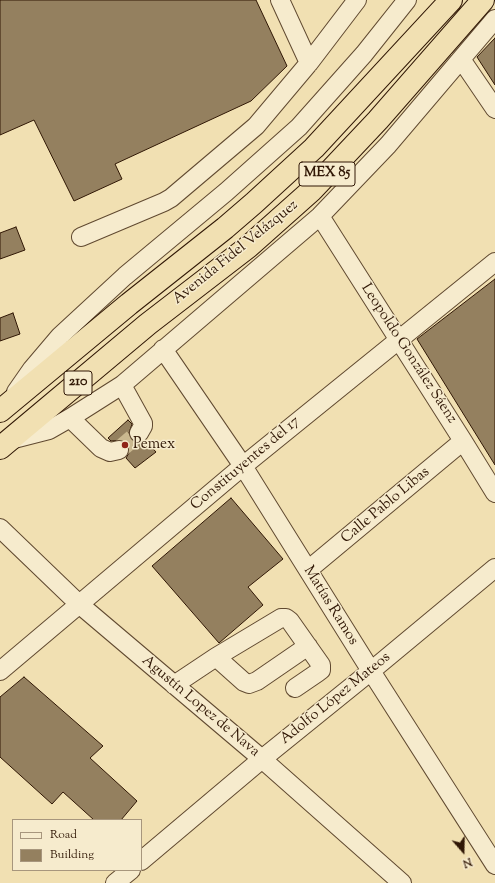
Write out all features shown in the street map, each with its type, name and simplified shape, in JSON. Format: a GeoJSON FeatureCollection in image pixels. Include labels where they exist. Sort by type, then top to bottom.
{"type":"FeatureCollection","features":[{"type":"Feature","properties":{"kind":"highway","name":"Avenida Fidel Velázquez"},"geometry":{"type":"LineString","coordinates":[[4,407],[129,304],[225,228],[314,148],[450,0]]}},
{"type":"Feature","properties":{"kind":"highway","name":"Avenida Fidel Velázquez"},"geometry":{"type":"LineString","coordinates":[[4,444],[148,324],[248,247],[312,190],[378,120],[483,0]]}},
{"type":"Feature","properties":{"kind":"street"},"geometry":{"type":"LineString","coordinates":[[280,0],[310,63]]}},
{"type":"Feature","properties":{"kind":"street"},"geometry":{"type":"LineString","coordinates":[[81,237],[172,198],[256,126],[310,63],[357,0]]}},
{"type":"Feature","properties":{"kind":"street"},"geometry":{"type":"LineString","coordinates":[[4,407],[32,369],[60,336],[125,276],[226,192],[299,127],[364,54],[407,0]]}},
{"type":"Feature","properties":{"kind":"street"},"geometry":{"type":"LineString","coordinates":[[4,444],[49,430],[122,384],[320,216],[388,145],[495,19]]}},
{"type":"Feature","properties":{"kind":"street"},"geometry":{"type":"LineString","coordinates":[[462,59],[495,109]]}},
{"type":"Feature","properties":{"kind":"street","name":"Leopoldo González Sáenz"},"geometry":{"type":"LineString","coordinates":[[320,216],[495,493]]}},
{"type":"Feature","properties":{"kind":"street","name":"Constituyentes del 17"},"geometry":{"type":"LineString","coordinates":[[0,670],[243,466],[495,262]]}},
{"type":"Feature","properties":{"kind":"street","name":"Matías Ramos"},"geometry":{"type":"LineString","coordinates":[[163,349],[243,466],[371,671],[495,865]]}},
{"type":"Feature","properties":{"kind":"street"},"geometry":{"type":"LineString","coordinates":[[122,384],[143,423],[140,433]]}},
{"type":"Feature","properties":{"kind":"street"},"geometry":{"type":"LineString","coordinates":[[70,418],[102,448],[110,452],[119,450]]}},
{"type":"Feature","properties":{"kind":"street","name":"Calle Pablo Libas"},"geometry":{"type":"LineString","coordinates":[[308,570],[463,441]]}},
{"type":"Feature","properties":{"kind":"street","name":"Agustín Lopez de Nava"},"geometry":{"type":"LineString","coordinates":[[0,528],[79,604],[262,759],[402,883]]}},
{"type":"Feature","properties":{"kind":"street","name":"Adolfo López Mateos"},"geometry":{"type":"LineString","coordinates":[[142,860],[262,759],[495,568]]}},
{"type":"Feature","properties":{"kind":"street"},"geometry":{"type":"LineString","coordinates":[[174,685],[216,657],[281,618],[286,618],[290,621],[321,665],[321,670],[295,688]]}},
{"type":"Feature","properties":{"kind":"street"},"geometry":{"type":"LineString","coordinates":[[216,657],[244,682],[249,684],[257,681],[308,646]]}},
{"type":"Feature","properties":{"kind":"street"},"geometry":{"type":"LineString","coordinates":[[115,883],[130,871]]}},
{"type":"Feature","properties":{"kind":"building"},"geometry":{"type":"Polygon","coordinates":[[[0,0],[256,0],[287,66],[251,101],[115,164],[122,179],[74,201],[34,120],[0,135],[0,0]]]}},
{"type":"Feature","properties":{"kind":"building"},"geometry":{"type":"Polygon","coordinates":[[[495,38],[495,85],[477,57],[495,38]]]}},
{"type":"Feature","properties":{"kind":"building"},"geometry":{"type":"Polygon","coordinates":[[[16,227],[25,250],[0,259],[0,233],[16,227]]]}},
{"type":"Feature","properties":{"kind":"building"},"geometry":{"type":"Polygon","coordinates":[[[495,279],[495,465],[417,339],[495,279]]]}},
{"type":"Feature","properties":{"kind":"building"},"geometry":{"type":"Polygon","coordinates":[[[13,313],[20,334],[0,341],[0,318],[13,313]]]}},
{"type":"Feature","properties":{"kind":"building"},"geometry":{"type":"Polygon","coordinates":[[[128,420],[132,424],[129,433],[130,439],[133,442],[139,443],[146,441],[156,452],[135,468],[126,458],[129,453],[127,443],[122,440],[111,441],[108,438],[128,420]]]}},
{"type":"Feature","properties":{"kind":"building"},"geometry":{"type":"Polygon","coordinates":[[[231,498],[283,559],[248,587],[263,605],[219,643],[152,566],[231,498]]]}},
{"type":"Feature","properties":{"kind":"building"},"geometry":{"type":"Polygon","coordinates":[[[24,677],[103,746],[90,758],[137,801],[122,819],[93,819],[63,792],[52,804],[0,757],[0,697],[24,677]]]}},
{"type":"Feature","properties":{"kind":"tunnel"},"geometry":{"type":"LineString","coordinates":[[119,450],[139,433]]}},
{"type":"Feature","properties":{"kind":"place","name":"Pemex"},"geometry":{"type":"Point","coordinates":[125,445]}}]}
